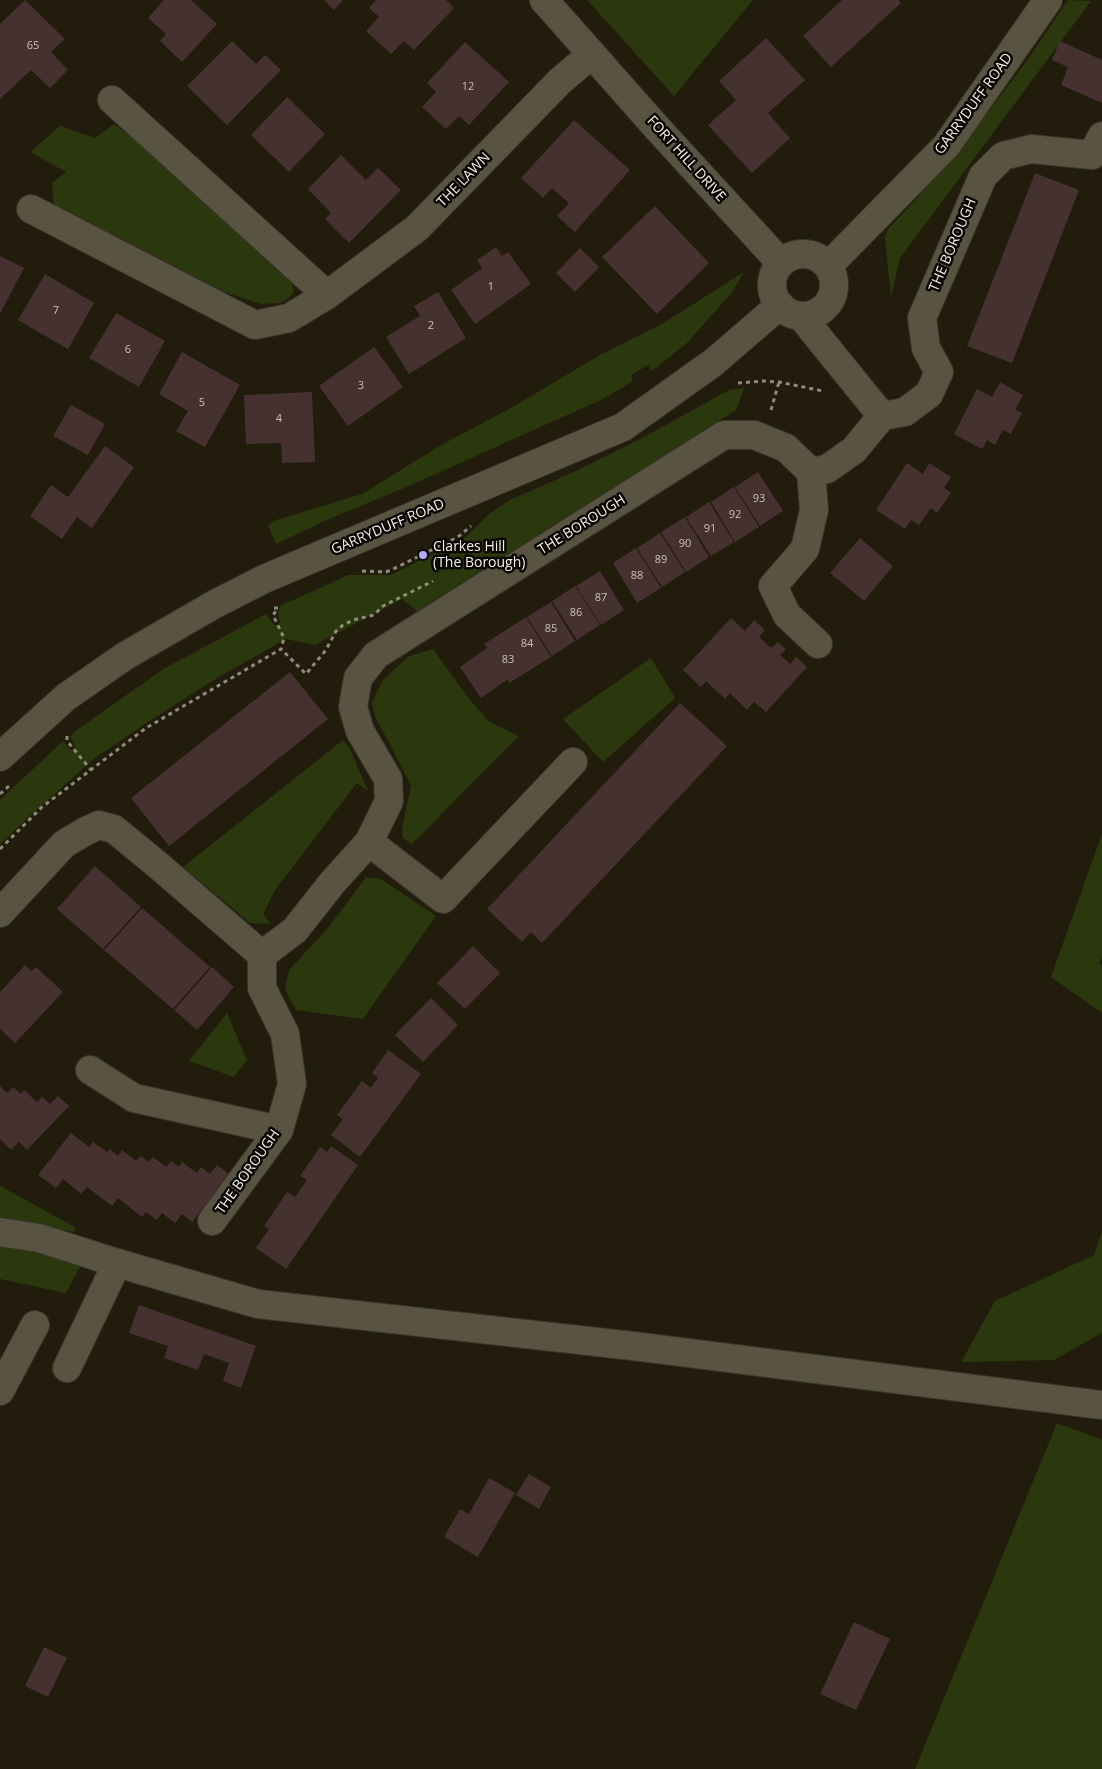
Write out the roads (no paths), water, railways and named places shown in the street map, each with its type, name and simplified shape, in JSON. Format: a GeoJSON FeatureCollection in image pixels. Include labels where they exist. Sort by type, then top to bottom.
{"type":"FeatureCollection","features":[{"type":"Feature","properties":{"kind":"street","name":"FORT HILL DRIVE"},"geometry":{"type":"LineString","coordinates":[[544,0],[781,263]]}},
{"type":"Feature","properties":{"kind":"street","name":"GARRYDUFF ROAD"},"geometry":{"type":"LineString","coordinates":[[0,757],[66,696],[125,656],[216,604],[264,579],[623,427],[714,362],[791,311],[811,315],[820,311],[828,305],[833,296],[833,275],[828,266],[946,146],[1048,0]]}},
{"type":"Feature","properties":{"kind":"street","name":"THE LAWN"},"geometry":{"type":"LineString","coordinates":[[31,209],[255,325],[289,318],[326,295],[417,228],[560,81],[592,54]]}},
{"type":"Feature","properties":{"kind":"street"},"geometry":{"type":"LineString","coordinates":[[112,100],[326,295]]}},
{"type":"Feature","properties":{"kind":"street","name":"THE BOROUGH"},"geometry":{"type":"LineString","coordinates":[[882,416],[905,412],[930,394],[938,372],[926,348],[922,318],[983,176],[1002,156],[1031,149],[1092,155],[1102,136]]}},
{"type":"Feature","properties":{"kind":"street"},"geometry":{"type":"LineString","coordinates":[[818,644],[788,615],[773,586],[805,549],[814,510],[811,472],[827,469],[854,450],[882,416],[791,311],[776,301],[773,292],[773,282],[775,272],[781,263],[790,257],[800,254],[820,259],[828,266]]}},
{"type":"Feature","properties":{"kind":"street","name":"THE BOROUGH"},"geometry":{"type":"LineString","coordinates":[[212,1222],[279,1130],[292,1084],[285,1034],[262,988],[262,955],[295,930],[332,883],[369,842],[389,801],[388,779],[360,731],[353,707],[358,678],[376,654],[724,435],[754,434],[786,448],[811,472]]}},
{"type":"Feature","properties":{"kind":"street"},"geometry":{"type":"LineString","coordinates":[[369,842],[444,900],[573,762]]}},
{"type":"Feature","properties":{"kind":"street"},"geometry":{"type":"LineString","coordinates":[[0,913],[64,844],[86,830],[99,825],[114,829],[160,866],[262,955]]}},
{"type":"Feature","properties":{"kind":"street"},"geometry":{"type":"LineString","coordinates":[[90,1070],[134,1098],[279,1130]]}},
{"type":"Feature","properties":{"kind":"street"},"geometry":{"type":"LineString","coordinates":[[0,1232],[39,1238],[258,1304],[633,1346],[1102,1405]]}},
{"type":"Feature","properties":{"kind":"street"},"geometry":{"type":"LineString","coordinates":[[67,1368],[117,1263]]}},
{"type":"Feature","properties":{"kind":"street"},"geometry":{"type":"LineString","coordinates":[[0,1391],[35,1325]]}},
{"type":"Feature","properties":{"kind":"place","name":"Clarkes Hill (The Borough)"},"geometry":{"type":"Point","coordinates":[423,555]}}]}
